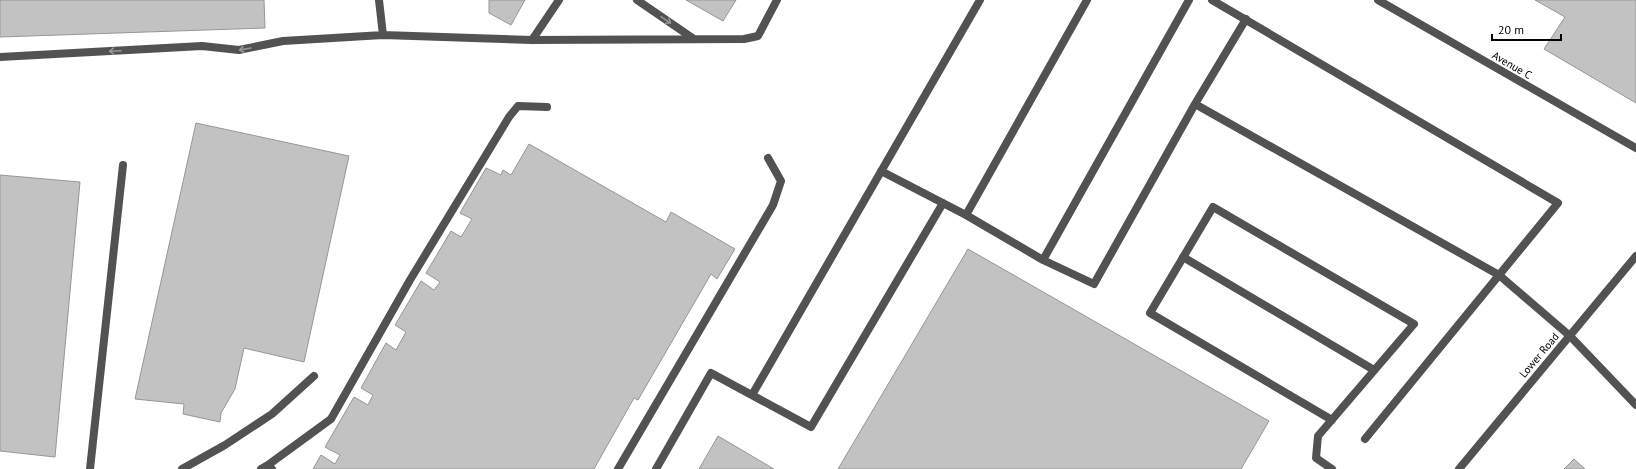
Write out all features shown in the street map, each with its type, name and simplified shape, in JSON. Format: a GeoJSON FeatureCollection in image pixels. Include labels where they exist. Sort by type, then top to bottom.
{"type":"FeatureCollection","features":[{"type":"Feature","properties":{"kind":"street"},"geometry":{"type":"LineString","coordinates":[[379,0],[383,35]]}},
{"type":"Feature","properties":{"kind":"street"},"geometry":{"type":"LineString","coordinates":[[532,40],[559,0]]}},
{"type":"Feature","properties":{"kind":"street"},"geometry":{"type":"LineString","coordinates":[[637,0],[694,39]]}},
{"type":"Feature","properties":{"kind":"street"},"geometry":{"type":"LineString","coordinates":[[0,57],[202,46],[239,50],[283,41],[383,35],[532,40],[744,39],[758,36],[777,0]]}},
{"type":"Feature","properties":{"kind":"street"},"geometry":{"type":"LineString","coordinates":[[752,395],[980,0]]}},
{"type":"Feature","properties":{"kind":"street"},"geometry":{"type":"LineString","coordinates":[[966,215],[1087,0]]}},
{"type":"Feature","properties":{"kind":"street"},"geometry":{"type":"LineString","coordinates":[[1043,260],[1189,0]]}},
{"type":"Feature","properties":{"kind":"street"},"geometry":{"type":"LineString","coordinates":[[1212,0],[1558,203],[1365,439]]}},
{"type":"Feature","properties":{"kind":"street","name":"Avenue C"},"geometry":{"type":"LineString","coordinates":[[1378,0],[1636,148]]}},
{"type":"Feature","properties":{"kind":"street"},"geometry":{"type":"LineString","coordinates":[[881,171],[966,215],[1043,260],[1094,284],[1195,104],[1246,19]]}},
{"type":"Feature","properties":{"kind":"street"},"geometry":{"type":"LineString","coordinates":[[1195,104],[1499,275],[1570,336],[1636,405]]}},
{"type":"Feature","properties":{"kind":"street"},"geometry":{"type":"LineString","coordinates":[[267,468],[331,419],[410,280],[509,117],[518,106],[548,107]]}},
{"type":"Feature","properties":{"kind":"street"},"geometry":{"type":"LineString","coordinates":[[618,469],[774,206],[781,181],[768,158]]}},
{"type":"Feature","properties":{"kind":"street"},"geometry":{"type":"LineString","coordinates":[[90,469],[123,165]]}},
{"type":"Feature","properties":{"kind":"street"},"geometry":{"type":"LineString","coordinates":[[656,469],[711,373],[811,428],[943,204]]}},
{"type":"Feature","properties":{"kind":"street"},"geometry":{"type":"LineString","coordinates":[[1332,420],[1150,313],[1213,207],[1414,324],[1374,370],[1332,420],[1318,436],[1316,458],[1332,469]]}},
{"type":"Feature","properties":{"kind":"street","name":"Lower Road"},"geometry":{"type":"LineString","coordinates":[[1459,469],[1636,256]]}},
{"type":"Feature","properties":{"kind":"street"},"geometry":{"type":"LineString","coordinates":[[1182,257],[1374,370]]}},
{"type":"Feature","properties":{"kind":"street"},"geometry":{"type":"LineString","coordinates":[[182,469],[225,445],[272,414],[314,376]]}},
{"type":"Feature","properties":{"kind":"building"},"geometry":{"type":"Polygon","coordinates":[[[0,0],[264,0],[265,28],[0,37],[0,0]]]}},
{"type":"Feature","properties":{"kind":"building"},"geometry":{"type":"Polygon","coordinates":[[[489,0],[525,0],[511,25],[489,13],[489,0]]]}},
{"type":"Feature","properties":{"kind":"building"},"geometry":{"type":"Polygon","coordinates":[[[686,0],[736,0],[723,21],[686,0]]]}},
{"type":"Feature","properties":{"kind":"building"},"geometry":{"type":"Polygon","coordinates":[[[1535,0],[1636,0],[1636,103],[1544,49],[1565,17],[1535,0]]]}},
{"type":"Feature","properties":{"kind":"building"},"geometry":{"type":"Polygon","coordinates":[[[196,123],[349,156],[304,362],[244,348],[235,389],[221,413],[220,422],[183,414],[184,404],[135,399],[196,123]]]}},
{"type":"Feature","properties":{"kind":"building"},"geometry":{"type":"Polygon","coordinates":[[[529,144],[666,222],[671,212],[735,249],[717,279],[711,274],[638,400],[634,398],[594,469],[313,469],[321,455],[335,464],[340,455],[325,447],[354,397],[368,405],[373,395],[361,388],[386,343],[396,350],[406,332],[395,325],[421,281],[434,290],[440,282],[426,273],[451,231],[461,237],[472,219],[460,213],[486,168],[501,175],[503,170],[511,175],[529,144]]]}},
{"type":"Feature","properties":{"kind":"building"},"geometry":{"type":"Polygon","coordinates":[[[0,175],[80,182],[55,457],[0,451],[0,175]]]}},
{"type":"Feature","properties":{"kind":"building"},"geometry":{"type":"Polygon","coordinates":[[[968,249],[1269,421],[1241,469],[838,469],[968,249]]]}},
{"type":"Feature","properties":{"kind":"building"},"geometry":{"type":"Polygon","coordinates":[[[718,436],[774,469],[699,469],[718,436]]]}},
{"type":"Feature","properties":{"kind":"building"},"geometry":{"type":"Polygon","coordinates":[[[1574,459],[1585,469],[1564,469],[1574,459]]]}}]}
